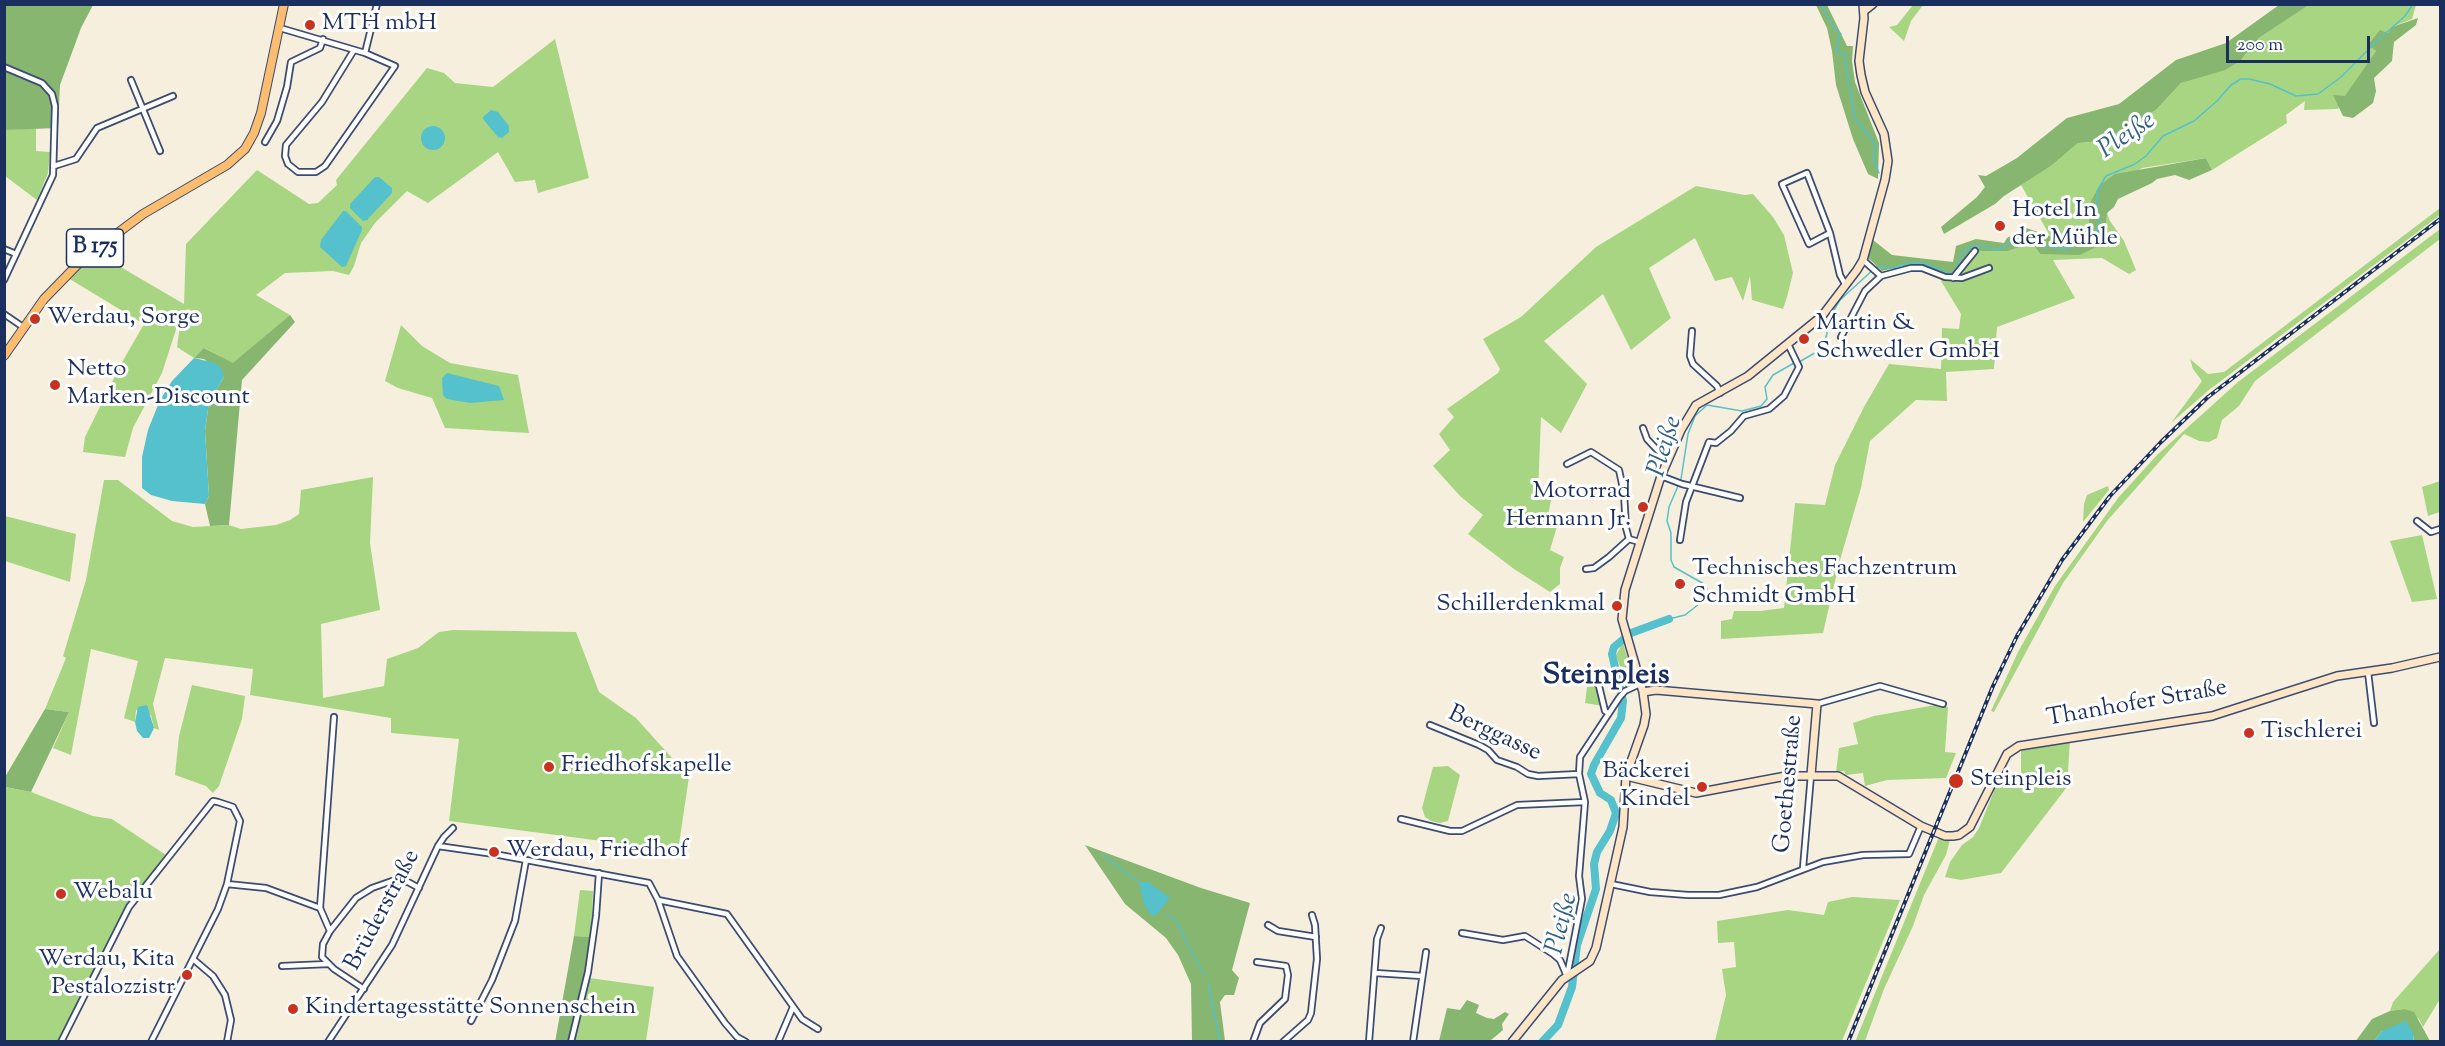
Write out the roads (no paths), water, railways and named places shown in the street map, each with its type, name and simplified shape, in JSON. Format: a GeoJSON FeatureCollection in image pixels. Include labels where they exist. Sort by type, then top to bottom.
{"type":"FeatureCollection","features":[{"type":"Feature","properties":{"kind":"main road","name":"B 175"},"geometry":{"type":"LineString","coordinates":[[4,356],[23,327],[61,279],[96,248],[143,214],[227,165],[245,148],[254,133],[261,113],[284,4]]}},
{"type":"Feature","properties":{"kind":"main road"},"geometry":{"type":"LineString","coordinates":[[1512,1041],[1562,980],[1590,961],[1596,948],[1625,813],[1626,776],[1646,714],[1647,692],[1640,684],[1622,619],[1625,590],[1661,476],[1669,458],[1692,410],[1702,401],[1748,376],[1822,316],[1845,284],[1866,262],[1885,180],[1887,161],[1884,134],[1865,92],[1859,61],[1864,8],[1871,8],[1873,4]]}},
{"type":"Feature","properties":{"kind":"main road","name":"Thanhofer Straße"},"geometry":{"type":"LineString","coordinates":[[1921,826],[1945,836],[1959,835],[1970,827],[2007,753],[2019,746],[2212,716],[2337,676],[2440,657]]}},
{"type":"Feature","properties":{"kind":"main road"},"geometry":{"type":"LineString","coordinates":[[1647,692],[1817,704]]}},
{"type":"Feature","properties":{"kind":"main road","name":"Goethestraße"},"geometry":{"type":"LineString","coordinates":[[1811,776],[1817,704]]}},
{"type":"Feature","properties":{"kind":"main road"},"geometry":{"type":"LineString","coordinates":[[1626,776],[1696,793],[1786,776],[1838,776],[1921,826]]}},
{"type":"Feature","properties":{"kind":"street"},"geometry":{"type":"LineString","coordinates":[[365,53],[377,4]]}},
{"type":"Feature","properties":{"kind":"street"},"geometry":{"type":"LineString","coordinates":[[280,28],[323,39],[365,53],[395,66],[325,166],[316,172],[298,172],[288,164],[285,156],[286,145],[322,102],[354,50]]}},
{"type":"Feature","properties":{"kind":"street"},"geometry":{"type":"LineString","coordinates":[[265,142],[277,121],[287,87],[291,62],[320,48],[323,39]]}},
{"type":"Feature","properties":{"kind":"street"},"geometry":{"type":"LineString","coordinates":[[4,67],[42,83],[52,94],[55,106],[54,166],[50,184],[4,280]]}},
{"type":"Feature","properties":{"kind":"street"},"geometry":{"type":"LineString","coordinates":[[131,80],[160,151]]}},
{"type":"Feature","properties":{"kind":"street"},"geometry":{"type":"LineString","coordinates":[[54,166],[76,159],[97,128],[173,96]]}},
{"type":"Feature","properties":{"kind":"street"},"geometry":{"type":"LineString","coordinates":[[1830,233],[1809,244],[1782,184],[1807,173],[1830,233],[1839,275],[1845,284]]}},
{"type":"Feature","properties":{"kind":"street"},"geometry":{"type":"LineString","coordinates":[[4,249],[16,254]]}},
{"type":"Feature","properties":{"kind":"street"},"geometry":{"type":"LineString","coordinates":[[1953,278],[1975,251]]}},
{"type":"Feature","properties":{"kind":"street"},"geometry":{"type":"LineString","coordinates":[[1866,262],[1881,276]]}},
{"type":"Feature","properties":{"kind":"street"},"geometry":{"type":"LineString","coordinates":[[1841,337],[1865,291],[1881,276],[1911,268],[1922,268],[1953,278],[1972,276],[1989,268]]}},
{"type":"Feature","properties":{"kind":"street"},"geometry":{"type":"LineString","coordinates":[[4,314],[23,327]]}},
{"type":"Feature","properties":{"kind":"street"},"geometry":{"type":"LineString","coordinates":[[1692,331],[1690,356],[1693,364],[1716,386],[1720,393]]}},
{"type":"Feature","properties":{"kind":"street"},"geometry":{"type":"LineString","coordinates":[[1680,540],[1691,487],[1709,442],[1716,443],[1731,432],[1744,416],[1769,409],[1784,396],[1799,367],[1788,344]]}},
{"type":"Feature","properties":{"kind":"street"},"geometry":{"type":"LineString","coordinates":[[1643,428],[1647,439],[1662,455],[1669,458]]}},
{"type":"Feature","properties":{"kind":"street"},"geometry":{"type":"LineString","coordinates":[[1567,464],[1591,452],[1619,470],[1629,539]]}},
{"type":"Feature","properties":{"kind":"street"},"geometry":{"type":"LineString","coordinates":[[1661,476],[1691,487],[1740,498]]}},
{"type":"Feature","properties":{"kind":"street"},"geometry":{"type":"LineString","coordinates":[[2417,521],[2431,532],[2440,529]]}},
{"type":"Feature","properties":{"kind":"street"},"geometry":{"type":"LineString","coordinates":[[1629,539],[1639,542]]}},
{"type":"Feature","properties":{"kind":"street"},"geometry":{"type":"LineString","coordinates":[[1586,569],[1594,568],[1629,539]]}},
{"type":"Feature","properties":{"kind":"street"},"geometry":{"type":"LineString","coordinates":[[2368,672],[2374,723]]}},
{"type":"Feature","properties":{"kind":"street"},"geometry":{"type":"LineString","coordinates":[[1593,679],[1599,686],[1605,711],[1608,713]]}},
{"type":"Feature","properties":{"kind":"street"},"geometry":{"type":"LineString","coordinates":[[1569,976],[1581,913],[1579,876],[1585,802],[1579,774],[1580,757],[1619,698],[1625,691],[1640,684]]}},
{"type":"Feature","properties":{"kind":"street"},"geometry":{"type":"LineString","coordinates":[[1817,704],[1880,686],[1943,704]]}},
{"type":"Feature","properties":{"kind":"street"},"geometry":{"type":"LineString","coordinates":[[330,931],[320,908],[334,717]]}},
{"type":"Feature","properties":{"kind":"street","name":"Berggasse"},"geometry":{"type":"LineString","coordinates":[[1430,725],[1488,750],[1497,760],[1517,767],[1528,774],[1538,776],[1579,774]]}},
{"type":"Feature","properties":{"kind":"street","name":"Goethestraße"},"geometry":{"type":"LineString","coordinates":[[1803,868],[1811,776]]}},
{"type":"Feature","properties":{"kind":"street"},"geometry":{"type":"LineString","coordinates":[[61,1041],[129,907],[213,801],[233,807],[240,821],[227,884],[218,909],[151,1041]]}},
{"type":"Feature","properties":{"kind":"street"},"geometry":{"type":"LineString","coordinates":[[1401,819],[1450,831],[1462,831],[1517,805],[1585,802]]}},
{"type":"Feature","properties":{"kind":"street"},"geometry":{"type":"LineString","coordinates":[[1611,884],[1650,892],[1708,896],[1757,886],[1803,868],[1863,855],[1910,854],[1921,826]]}},
{"type":"Feature","properties":{"kind":"street","name":"Brüderstraße"},"geometry":{"type":"LineString","coordinates":[[328,1041],[392,945],[438,846],[453,828]]}},
{"type":"Feature","properties":{"kind":"street"},"geometry":{"type":"LineString","coordinates":[[438,846],[644,881],[649,884],[658,900],[676,956],[725,1023],[737,1037],[746,1041]]}},
{"type":"Feature","properties":{"kind":"street"},"geometry":{"type":"LineString","coordinates":[[471,1020],[492,980],[515,921],[526,860]]}},
{"type":"Feature","properties":{"kind":"street"},"geometry":{"type":"LineString","coordinates":[[571,1041],[588,972],[599,873]]}},
{"type":"Feature","properties":{"kind":"street"},"geometry":{"type":"LineString","coordinates":[[364,989],[328,964],[322,957],[322,944],[356,898],[372,888],[392,881],[408,882],[419,888]]}},
{"type":"Feature","properties":{"kind":"street"},"geometry":{"type":"LineString","coordinates":[[227,884],[266,888],[320,908]]}},
{"type":"Feature","properties":{"kind":"street"},"geometry":{"type":"LineString","coordinates":[[658,900],[727,914],[802,1019],[818,1029]]}},
{"type":"Feature","properties":{"kind":"street"},"geometry":{"type":"LineString","coordinates":[[1283,1041],[1308,1020],[1311,1014],[1317,959],[1315,924],[1312,915]]}},
{"type":"Feature","properties":{"kind":"street"},"geometry":{"type":"LineString","coordinates":[[1268,925],[1278,931],[1316,938]]}},
{"type":"Feature","properties":{"kind":"street"},"geometry":{"type":"LineString","coordinates":[[1369,1041],[1377,939],[1381,928]]}},
{"type":"Feature","properties":{"kind":"street"},"geometry":{"type":"LineString","coordinates":[[1462,933],[1503,940],[1525,936],[1560,960],[1569,976]]}},
{"type":"Feature","properties":{"kind":"street"},"geometry":{"type":"LineString","coordinates":[[1413,1041],[1426,952]]}},
{"type":"Feature","properties":{"kind":"street"},"geometry":{"type":"LineString","coordinates":[[193,959],[213,976],[225,995],[231,1020],[226,1041]]}},
{"type":"Feature","properties":{"kind":"street"},"geometry":{"type":"LineString","coordinates":[[1253,1041],[1260,1023],[1286,999],[1288,975],[1286,966],[1257,962]]}},
{"type":"Feature","properties":{"kind":"street"},"geometry":{"type":"LineString","coordinates":[[282,966],[328,964]]}},
{"type":"Feature","properties":{"kind":"street"},"geometry":{"type":"LineString","coordinates":[[1375,973],[1422,976]]}},
{"type":"Feature","properties":{"kind":"street"},"geometry":{"type":"LineString","coordinates":[[778,1041],[793,1007]]}},
{"type":"Feature","properties":{"kind":"water"},"geometry":{"type":"Polygon","coordinates":[[[491,110],[498,112],[509,126],[509,132],[502,138],[498,137],[483,119],[491,110]]]}},
{"type":"Feature","properties":{"kind":"water"},"geometry":{"type":"Polygon","coordinates":[[[433,126],[438,127],[444,133],[444,143],[438,149],[433,150],[428,149],[422,143],[421,138],[422,133],[428,127],[433,126]]]}},
{"type":"Feature","properties":{"kind":"water"},"geometry":{"type":"Polygon","coordinates":[[[375,177],[379,177],[392,188],[392,193],[367,220],[363,221],[350,208],[350,204],[375,177]]]}},
{"type":"Feature","properties":{"kind":"water"},"geometry":{"type":"Polygon","coordinates":[[[343,211],[346,211],[362,227],[362,230],[346,266],[342,267],[320,247],[321,240],[343,211]]]}},
{"type":"Feature","properties":{"kind":"water"},"geometry":{"type":"Polygon","coordinates":[[[194,358],[215,363],[221,368],[224,377],[209,402],[205,431],[209,496],[205,504],[172,501],[151,495],[142,488],[142,457],[148,430],[160,400],[172,381],[194,358]]]}},
{"type":"Feature","properties":{"kind":"water"},"geometry":{"type":"Polygon","coordinates":[[[447,373],[499,386],[504,400],[470,403],[447,399],[443,395],[442,378],[447,373]]]}},
{"type":"Feature","properties":{"kind":"water"},"geometry":{"type":"Polygon","coordinates":[[[147,705],[154,728],[149,738],[143,738],[137,731],[135,722],[138,707],[147,705]]]}},
{"type":"Feature","properties":{"kind":"water"},"geometry":{"type":"Polygon","coordinates":[[[1139,882],[1148,882],[1170,898],[1155,916],[1151,915],[1144,904],[1139,882]]]}},
{"type":"Feature","properties":{"kind":"water"},"geometry":{"type":"Polygon","coordinates":[[[2406,1021],[2414,1035],[2413,1041],[2374,1041],[2382,1031],[2406,1021]]]}},
{"type":"Feature","properties":{"kind":"waterway"},"geometry":{"type":"LineString","coordinates":[[1821,4],[1833,26],[1841,34],[1838,38],[1836,52],[1844,53],[1855,118],[1876,146],[1873,159],[1879,173]]}},
{"type":"Feature","properties":{"kind":"waterway","name":"Pleiße"},"geometry":{"type":"LineString","coordinates":[[1799,362],[1820,350],[1824,345],[1832,313],[1840,300],[1876,267],[1894,268],[1909,262],[1927,264],[1949,274],[1955,271],[1963,252],[1973,246],[1997,250],[2018,239],[2033,239],[2045,246],[2064,249],[2075,246],[2097,232],[2099,222],[2097,191],[2106,176],[2135,164],[2146,156],[2163,136],[2194,121],[2231,85],[2241,79],[2249,79],[2270,84],[2296,96],[2318,94],[2341,77],[2405,16],[2413,4]]}},
{"type":"Feature","properties":{"kind":"waterway","name":"Pleiße"},"geometry":{"type":"LineString","coordinates":[[1669,619],[1685,615],[1699,604],[1706,595],[1707,589],[1704,584],[1674,567],[1671,560],[1671,533],[1667,521],[1669,507],[1681,479],[1688,434],[1695,416],[1707,405],[1742,411],[1761,406],[1767,399],[1765,387],[1773,375],[1794,363]]}},
{"type":"Feature","properties":{"kind":"waterway","name":"Pleiße"},"geometry":{"type":"LineString","coordinates":[[1542,1042],[1558,1025],[1572,987],[1577,945],[1596,889],[1594,864],[1597,852],[1610,831],[1616,813],[1611,800],[1600,793],[1591,774],[1621,718],[1623,701],[1612,654],[1614,647],[1631,633],[1669,619]]}},
{"type":"Feature","properties":{"kind":"waterway"},"geometry":{"type":"LineString","coordinates":[[1103,855],[1138,882]]}},
{"type":"Feature","properties":{"kind":"waterway"},"geometry":{"type":"LineString","coordinates":[[1166,913],[1176,921],[1204,975]]}},
{"type":"Feature","properties":{"kind":"waterway"},"geometry":{"type":"LineString","coordinates":[[1208,984],[1220,1042]]}},
{"type":"Feature","properties":{"kind":"railway"},"geometry":{"type":"LineString","coordinates":[[1848,1042],[1993,686],[2017,636],[2062,560],[2110,496],[2208,397],[2440,219]]}},
{"type":"Feature","properties":{"kind":"place","name":"MTH mbH"},"geometry":{"type":"Point","coordinates":[310,25]}},
{"type":"Feature","properties":{"kind":"place","name":"Hotel In der Mühle"},"geometry":{"type":"Point","coordinates":[2000,226]}},
{"type":"Feature","properties":{"kind":"place","name":"Werdau, Sorge"},"geometry":{"type":"Point","coordinates":[35,319]}},
{"type":"Feature","properties":{"kind":"place","name":"Martin & Schwedler GmbH"},"geometry":{"type":"Point","coordinates":[1804,339]}},
{"type":"Feature","properties":{"kind":"place","name":"Netto Marken-Discount"},"geometry":{"type":"Point","coordinates":[55,385]}},
{"type":"Feature","properties":{"kind":"place","name":"Motorrad Hermann Jr."},"geometry":{"type":"Point","coordinates":[1643,507]}},
{"type":"Feature","properties":{"kind":"place","name":"Technisches Fachzentrum Schmidt GmbH"},"geometry":{"type":"Point","coordinates":[1680,584]}},
{"type":"Feature","properties":{"kind":"place","name":"Schillerdenkmal"},"geometry":{"type":"Point","coordinates":[1617,606]}},
{"type":"Feature","properties":{"kind":"place","name":"Tischlerei"},"geometry":{"type":"Point","coordinates":[2249,733]}},
{"type":"Feature","properties":{"kind":"place","name":"Friedhofskapelle"},"geometry":{"type":"Point","coordinates":[549,767]}},
{"type":"Feature","properties":{"kind":"place","name":"Steinpleis"},"geometry":{"type":"Point","coordinates":[1956,781]}},
{"type":"Feature","properties":{"kind":"place","name":"Bäckerei Kindel"},"geometry":{"type":"Point","coordinates":[1702,787]}},
{"type":"Feature","properties":{"kind":"place","name":"Werdau, Friedhof"},"geometry":{"type":"Point","coordinates":[494,852]}},
{"type":"Feature","properties":{"kind":"place","name":"Webalu"},"geometry":{"type":"Point","coordinates":[61,894]}},
{"type":"Feature","properties":{"kind":"place","name":"Werdau, Kita Pestalozzistr"},"geometry":{"type":"Point","coordinates":[187,975]}},
{"type":"Feature","properties":{"kind":"place","name":"Kindertagesstätte Sonnenschein"},"geometry":{"type":"Point","coordinates":[293,1009]}},
{"type":"Feature","properties":{"kind":"district","name":"Steinpleis"},"geometry":{"type":"Point","coordinates":[1606,678]}}]}
